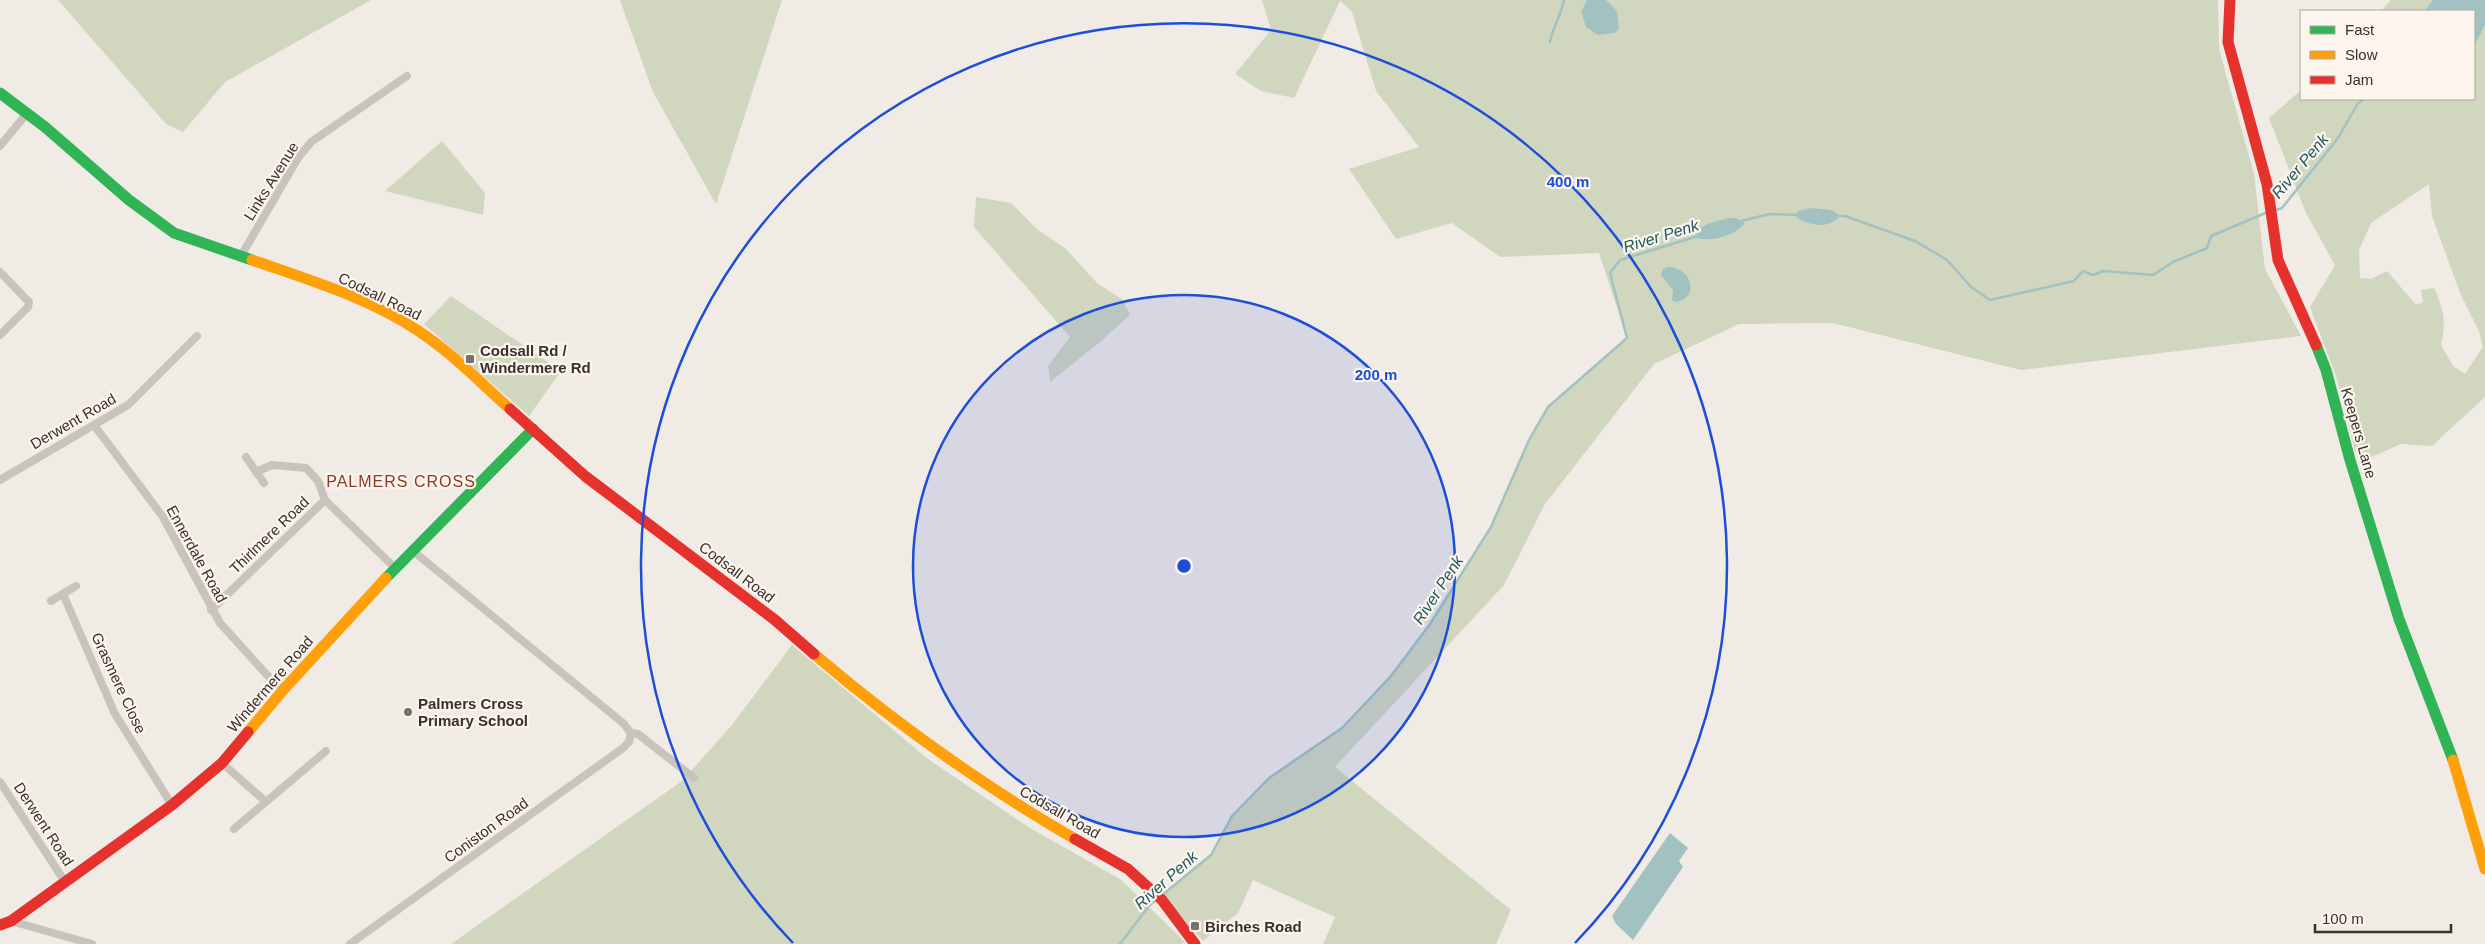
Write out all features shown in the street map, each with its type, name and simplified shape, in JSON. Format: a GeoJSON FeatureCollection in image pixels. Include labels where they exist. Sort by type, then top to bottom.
{"type":"FeatureCollection","features":[{"type":"Feature","properties":{"kind":"street","name":"Keepers Lane"},"geometry":{"type":"LineString","coordinates":[[2230,0],[2228,42],[2266,184],[2278,260],[2307,320],[2326,370],[2350,460],[2399,619],[2458,768],[2485,869]]}},
{"type":"Feature","properties":{"kind":"street","name":"Links Avenue"},"geometry":{"type":"LineString","coordinates":[[241,256],[298,158],[312,142],[406,76]]}},
{"type":"Feature","properties":{"kind":"street","name":"Codsall Road"},"geometry":{"type":"LineString","coordinates":[[0,93],[28,112],[151,218],[174,233],[340,291],[400,320],[420,332],[450,355],[585,476],[775,620],[870,702],[955,765],[1016,805],[1128,869],[1162,900],[1195,944]]}},
{"type":"Feature","properties":{"kind":"street"},"geometry":{"type":"LineString","coordinates":[[0,146],[28,112]]}},
{"type":"Feature","properties":{"kind":"street"},"geometry":{"type":"LineString","coordinates":[[0,272],[29,302],[28,307],[0,335]]}},
{"type":"Feature","properties":{"kind":"street","name":"Derwent Road"},"geometry":{"type":"LineString","coordinates":[[0,480],[128,405],[197,336]]}},
{"type":"Feature","properties":{"kind":"street","name":"Ennerdale Road"},"geometry":{"type":"LineString","coordinates":[[94,425],[163,517],[211,610],[266,675],[284,689]]}},
{"type":"Feature","properties":{"kind":"street","name":"Windermere Road"},"geometry":{"type":"LineString","coordinates":[[5,923],[172,805],[222,763],[284,689],[395,568],[533,429]]}},
{"type":"Feature","properties":{"kind":"street"},"geometry":{"type":"LineString","coordinates":[[246,457],[264,482]]}},
{"type":"Feature","properties":{"kind":"street"},"geometry":{"type":"LineString","coordinates":[[256,472],[272,464],[306,468],[318,481],[325,500],[395,568]]}},
{"type":"Feature","properties":{"kind":"street","name":"Thirlmere Road"},"geometry":{"type":"LineString","coordinates":[[211,610],[325,500]]}},
{"type":"Feature","properties":{"kind":"street"},"geometry":{"type":"LineString","coordinates":[[413,550],[623,723],[631,733],[638,734],[694,778]]}},
{"type":"Feature","properties":{"kind":"street"},"geometry":{"type":"LineString","coordinates":[[50,601],[76,586]]}},
{"type":"Feature","properties":{"kind":"street","name":"Grasmere Close"},"geometry":{"type":"LineString","coordinates":[[63,594],[115,714],[172,805]]}},
{"type":"Feature","properties":{"kind":"street","name":"Coniston Road"},"geometry":{"type":"LineString","coordinates":[[350,944],[609,758],[629,742],[631,733]]}},
{"type":"Feature","properties":{"kind":"street"},"geometry":{"type":"LineString","coordinates":[[234,829],[326,751]]}},
{"type":"Feature","properties":{"kind":"street"},"geometry":{"type":"LineString","coordinates":[[222,763],[265,801]]}},
{"type":"Feature","properties":{"kind":"street","name":"Derwent Road"},"geometry":{"type":"LineString","coordinates":[[0,782],[64,882]]}},
{"type":"Feature","properties":{"kind":"street"},"geometry":{"type":"LineString","coordinates":[[5,923],[92,944]]}},
{"type":"Feature","properties":{"kind":"green space"},"geometry":{"type":"Polygon","coordinates":[[[58,0],[371,0],[225,82],[183,132],[166,124],[58,0]]]}},
{"type":"Feature","properties":{"kind":"green space"},"geometry":{"type":"Polygon","coordinates":[[[620,0],[782,0],[716,204],[653,92],[620,0]]]}},
{"type":"Feature","properties":{"kind":"green space"},"geometry":{"type":"Polygon","coordinates":[[[1262,0],[2218,0],[2219,49],[2254,174],[2265,269],[2301,336],[2021,370],[1833,323],[1739,324],[1654,364],[1545,504],[1504,585],[1335,767],[1511,910],[1496,944],[1323,944],[1335,917],[1253,880],[1238,913],[1203,941],[1162,895],[1211,855],[1232,816],[1269,778],[1342,728],[1391,676],[1430,624],[1491,527],[1529,440],[1548,407],[1627,338],[1599,253],[1500,257],[1452,223],[1396,239],[1349,169],[1419,147],[1376,91],[1352,12],[1340,1],[1294,98],[1261,91],[1235,74],[1271,30],[1262,0]]]}},
{"type":"Feature","properties":{"kind":"green space"},"geometry":{"type":"Polygon","coordinates":[[[2391,0],[2433,0],[2425,10],[2382,10],[2391,0]]]}},
{"type":"Feature","properties":{"kind":"green space"},"geometry":{"type":"Polygon","coordinates":[[[2485,25],[2485,397],[2432,446],[2401,444],[2369,458],[2355,451],[2336,376],[2310,307],[2335,265],[2306,213],[2269,118],[2300,91],[2300,100],[2475,100],[2475,45],[2485,25]],[[2429,184],[2371,223],[2359,250],[2360,278],[2371,279],[2387,271],[2416,305],[2423,302],[2421,290],[2434,288],[2440,302],[2444,323],[2441,345],[2454,367],[2465,374],[2483,347],[2479,331],[2460,293],[2432,216],[2429,184]]]}},
{"type":"Feature","properties":{"kind":"green space"},"geometry":{"type":"Polygon","coordinates":[[[442,141],[485,193],[483,215],[385,191],[442,141]]]}},
{"type":"Feature","properties":{"kind":"green space"},"geometry":{"type":"Polygon","coordinates":[[[976,197],[1011,203],[1038,230],[1065,248],[1098,284],[1122,299],[1130,315],[1050,382],[1048,366],[1070,337],[974,227],[976,197]]]}},
{"type":"Feature","properties":{"kind":"green space"},"geometry":{"type":"Polygon","coordinates":[[[451,296],[561,371],[529,416],[424,324],[451,296]]]}},
{"type":"Feature","properties":{"kind":"green space"},"geometry":{"type":"Polygon","coordinates":[[[792,645],[928,759],[1030,828],[1120,879],[1185,942],[1182,944],[451,944],[682,781],[732,725],[792,645]]]}},
{"type":"Feature","properties":{"kind":"water"},"geometry":{"type":"Polygon","coordinates":[[[1587,0],[1606,0],[1617,11],[1619,28],[1615,33],[1598,35],[1586,27],[1581,12],[1587,0]]]}},
{"type":"Feature","properties":{"kind":"water"},"geometry":{"type":"Polygon","coordinates":[[[2433,0],[2485,0],[2485,25],[2475,45],[2475,10],[2425,10],[2433,0]]]}},
{"type":"Feature","properties":{"kind":"water"},"geometry":{"type":"Polygon","coordinates":[[[1811,208],[1831,210],[1838,214],[1839,217],[1829,224],[1818,225],[1796,217],[1798,211],[1811,208]]]}},
{"type":"Feature","properties":{"kind":"water"},"geometry":{"type":"Polygon","coordinates":[[[1728,218],[1736,218],[1745,223],[1729,235],[1723,237],[1696,238],[1697,233],[1703,227],[1728,218]]]}},
{"type":"Feature","properties":{"kind":"water"},"geometry":{"type":"Polygon","coordinates":[[[1668,267],[1677,268],[1688,278],[1690,290],[1688,296],[1683,300],[1675,302],[1672,300],[1673,290],[1661,275],[1663,269],[1668,267]]]}},
{"type":"Feature","properties":{"kind":"water"},"geometry":{"type":"Polygon","coordinates":[[[1670,833],[1688,848],[1679,861],[1683,867],[1633,940],[1616,924],[1612,916],[1670,833]]]}},
{"type":"Feature","properties":{"kind":"waterway"},"geometry":{"type":"LineString","coordinates":[[1550,42],[1564,0]]}},
{"type":"Feature","properties":{"kind":"waterway","name":"River Penk"},"geometry":{"type":"LineString","coordinates":[[2273,211],[2282,208],[2338,138],[2358,103],[2362,100]]}},
{"type":"Feature","properties":{"kind":"waterway","name":"River Penk"},"geometry":{"type":"LineString","coordinates":[[1835,216],[1845,216],[1915,241],[1947,260],[1971,287],[1990,300],[2074,281],[2083,271],[2093,275],[2103,271],[2153,275],[2173,262],[2207,248],[2211,236],[2268,212]]}},
{"type":"Feature","properties":{"kind":"waterway","name":"River Penk"},"geometry":{"type":"LineString","coordinates":[[1741,221],[1770,214],[1800,215]]}},
{"type":"Feature","properties":{"kind":"waterway","name":"River Penk"},"geometry":{"type":"LineString","coordinates":[[1161,896],[1211,855],[1232,816],[1269,778],[1342,728],[1391,676],[1430,624],[1491,527],[1529,440],[1548,407],[1627,338],[1610,273],[1620,260],[1698,236]]}},
{"type":"Feature","properties":{"kind":"waterway","name":"River Penk"},"geometry":{"type":"LineString","coordinates":[[1120,944],[1149,906],[1157,899]]}},
{"type":"Feature","properties":{"kind":"traffic: fast"},"geometry":{"type":"LineString","coordinates":[[0,93],[45,127],[129,200],[174,233],[252,260]]}},
{"type":"Feature","properties":{"kind":"traffic: fast"},"geometry":{"type":"LineString","coordinates":[[2316,345],[2326,370],[2350,460],[2399,619],[2453,760]]}},
{"type":"Feature","properties":{"kind":"traffic: fast"},"geometry":{"type":"LineString","coordinates":[[386,578],[533,429]]}},
{"type":"Feature","properties":{"kind":"traffic: slow"},"geometry":{"type":"LineString","coordinates":[[252,260],[339,291],[401,320],[444,350],[510,409]]}},
{"type":"Feature","properties":{"kind":"traffic: slow"},"geometry":{"type":"LineString","coordinates":[[248,732],[284,689],[386,578]]}},
{"type":"Feature","properties":{"kind":"traffic: slow"},"geometry":{"type":"LineString","coordinates":[[814,654],[876,705],[940,752],[1007,797],[1075,839]]}},
{"type":"Feature","properties":{"kind":"traffic: slow"},"geometry":{"type":"LineString","coordinates":[[2453,760],[2485,869]]}},
{"type":"Feature","properties":{"kind":"traffic: jam"},"geometry":{"type":"LineString","coordinates":[[2230,0],[2228,42],[2267,184],[2278,260],[2316,345]]}},
{"type":"Feature","properties":{"kind":"traffic: jam"},"geometry":{"type":"LineString","coordinates":[[510,409],[585,476],[775,620],[814,654]]}},
{"type":"Feature","properties":{"kind":"traffic: jam"},"geometry":{"type":"LineString","coordinates":[[0,925],[11,921],[172,805],[222,763],[248,732]]}},
{"type":"Feature","properties":{"kind":"traffic: jam"},"geometry":{"type":"LineString","coordinates":[[1075,839],[1128,869],[1162,900],[1195,944]]}},
{"type":"Feature","properties":{"kind":"place","name":"Codsall Rd / Windermere Rd"},"geometry":{"type":"Point","coordinates":[470,359]}},
{"type":"Feature","properties":{"kind":"place","name":"Palmers Cross Primary School"},"geometry":{"type":"Point","coordinates":[408,712]}},
{"type":"Feature","properties":{"kind":"place","name":"Birches Road"},"geometry":{"type":"Point","coordinates":[1195,926]}},
{"type":"Feature","properties":{"kind":"district","name":"PALMERS CROSS"},"geometry":{"type":"Point","coordinates":[401,481]}}]}
